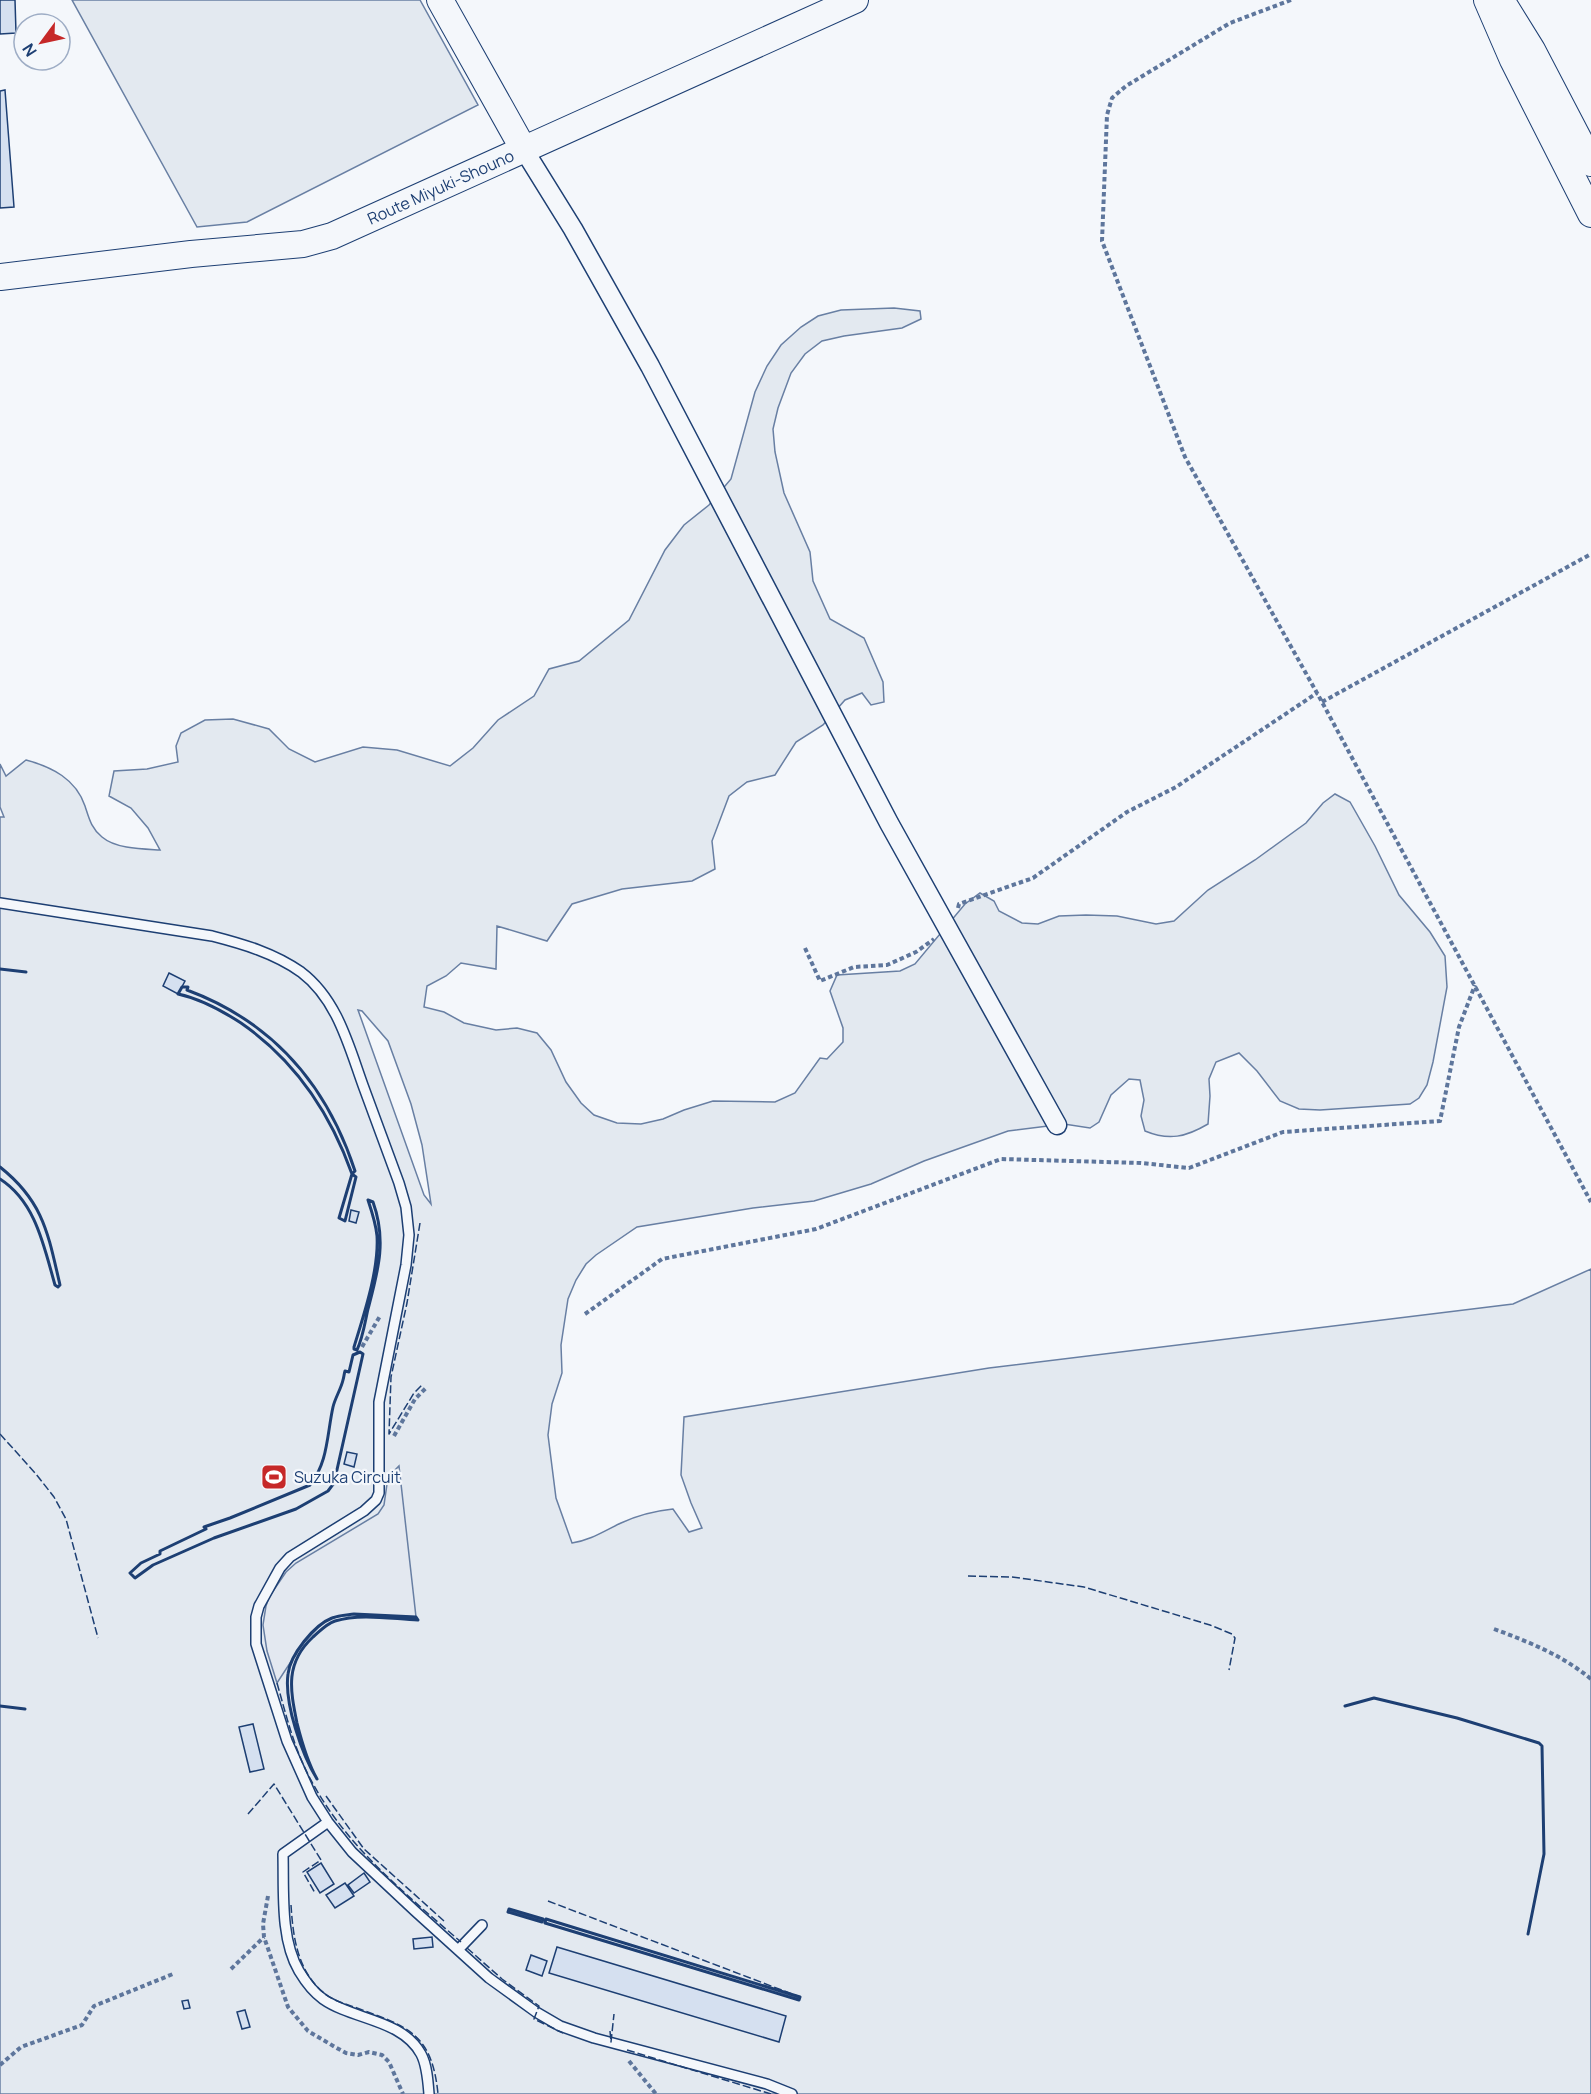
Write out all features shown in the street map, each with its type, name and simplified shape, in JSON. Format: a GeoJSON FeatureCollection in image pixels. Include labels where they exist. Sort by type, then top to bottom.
{"type":"FeatureCollection","features":[{"type":"Feature","properties":{"kind":"main road"},"geometry":{"type":"LineString","coordinates":[[440,0],[524,150]]}},
{"type":"Feature","properties":{"kind":"main road","name":"Route Miyuki-Shouno"},"geometry":{"type":"LineString","coordinates":[[0,277],[191,254],[303,244],[342,231],[855,0]]}},
{"type":"Feature","properties":{"kind":"main road"},"geometry":{"type":"LineString","coordinates":[[1487,0],[1513,60],[1591,214]]}},
{"type":"Feature","properties":{"kind":"main road"},"geometry":{"type":"LineString","coordinates":[[1501,0],[1532,50],[1591,162]]}},
{"type":"Feature","properties":{"kind":"street"},"geometry":{"type":"LineString","coordinates":[[524,150],[573,229],[650,366],[889,823],[1058,1125]]}},
{"type":"Feature","properties":{"kind":"lane"},"geometry":{"type":"LineString","coordinates":[[0,903],[212,936],[268,953],[301,973],[324,996],[340,1021],[399,1183],[406,1207],[409,1235],[379,1402],[379,1493],[376,1500],[364,1512],[290,1557],[280,1568],[259,1606],[256,1617],[256,1644],[287,1741],[312,1797],[328,1822],[352,1852],[458,1950],[509,1994],[536,2012],[560,2026],[594,2038],[767,2084],[792,2094]]}},
{"type":"Feature","properties":{"kind":"lane"},"geometry":{"type":"LineString","coordinates":[[328,1822],[283,1854],[284,1909],[294,1959],[306,1981],[324,2000],[392,2028],[404,2034],[414,2043],[426,2067],[429,2094]]}},
{"type":"Feature","properties":{"kind":"lane"},"geometry":{"type":"LineString","coordinates":[[458,1950],[482,1925]]}},
{"type":"Feature","properties":{"kind":"path"},"geometry":{"type":"LineString","coordinates":[[1291,0],[1223,27],[1126,86],[1112,98],[1107,116],[1102,241],[1185,457],[1322,702],[1591,1202]]}},
{"type":"Feature","properties":{"kind":"path"},"geometry":{"type":"LineString","coordinates":[[1322,702],[1591,554]]}},
{"type":"Feature","properties":{"kind":"path"},"geometry":{"type":"LineString","coordinates":[[805,948],[820,981],[854,966],[888,965],[916,952],[950,929],[959,904],[1033,878],[1127,812],[1176,787],[1317,693]]}},
{"type":"Feature","properties":{"kind":"path"},"geometry":{"type":"LineString","coordinates":[[585,1314],[662,1259],[816,1229],[1001,1159],[1141,1163],[1189,1168],[1283,1132],[1440,1121],[1459,1027],[1475,986]]}},
{"type":"Feature","properties":{"kind":"path"},"geometry":{"type":"LineString","coordinates":[[397,1431],[415,1399],[427,1387]]}},
{"type":"Feature","properties":{"kind":"path"},"geometry":{"type":"LineString","coordinates":[[1494,1629],[1534,1643],[1576,1667],[1591,1679]]}},
{"type":"Feature","properties":{"kind":"path"},"geometry":{"type":"LineString","coordinates":[[231,1969],[264,1937]]}},
{"type":"Feature","properties":{"kind":"path"},"geometry":{"type":"LineString","coordinates":[[0,2065],[21,2047],[81,2025],[94,2006],[172,1974]]}},
{"type":"Feature","properties":{"kind":"shaded area"},"geometry":{"type":"Polygon","coordinates":[[[72,0],[420,0],[478,105],[247,222],[197,227],[72,0]]]}},
{"type":"Feature","properties":{"kind":"shaded area","name":"Suzuka Circuit"},"geometry":{"type":"Polygon","coordinates":[[[894,308],[920,311],[921,319],[902,328],[822,341],[805,354],[791,373],[778,408],[773,429],[775,452],[784,493],[810,552],[813,581],[830,619],[864,638],[883,682],[884,702],[871,705],[862,693],[845,700],[823,725],[796,742],[775,775],[747,782],[729,796],[712,841],[715,869],[692,881],[622,889],[572,904],[547,941],[497,926],[496,969],[461,963],[446,976],[427,986],[424,1007],[444,1012],[464,1023],[496,1030],[517,1028],[537,1033],[551,1050],[566,1082],[581,1103],[594,1115],[617,1123],[641,1124],[663,1119],[713,1101],[775,1102],[795,1093],[820,1058],[827,1059],[843,1042],[843,1028],[830,991],[837,975],[900,971],[915,964],[965,904],[980,893],[994,901],[999,911],[1022,923],[1038,924],[1059,916],[1086,915],[1117,916],[1156,924],[1174,921],[1208,890],[1306,823],[1323,803],[1335,794],[1350,802],[1399,895],[1430,932],[1445,956],[1447,987],[1433,1062],[1427,1085],[1419,1098],[1410,1104],[1320,1110],[1299,1109],[1280,1101],[1257,1071],[1239,1053],[1216,1062],[1209,1079],[1208,1124],[1185,1135],[1170,1137],[1145,1131],[1141,1116],[1144,1100],[1140,1080],[1129,1079],[1111,1095],[1099,1122],[1090,1128],[1064,1124],[1008,1131],[924,1161],[871,1184],[814,1201],[753,1208],[637,1227],[586,1264],[568,1299],[561,1345],[562,1373],[552,1404],[548,1435],[556,1498],[572,1543],[640,1516],[673,1509],[689,1532],[702,1528],[681,1475],[684,1417],[989,1368],[1513,1304],[1591,1269],[1591,2094],[0,2094],[0,817],[4,817],[0,807],[0,764],[6,776],[26,760],[45,766],[76,788],[89,819],[102,837],[122,846],[160,850],[148,828],[131,808],[109,796],[114,771],[147,769],[178,762],[176,746],[181,733],[205,720],[233,719],[269,729],[289,749],[315,762],[363,747],[397,750],[450,766],[473,748],[498,720],[534,696],[549,669],[579,661],[629,620],[665,550],[684,525],[709,505],[731,479],[755,392],[767,366],[781,345],[801,327],[818,316],[841,310],[894,308]],[[358,1010],[424,1195],[431,1204],[422,1145],[411,1104],[388,1041],[362,1011],[358,1010]]]}},
{"type":"Feature","properties":{"kind":"shaded area"},"geometry":{"type":"Polygon","coordinates":[[[399,1466],[416,1617],[354,1614],[332,1618],[324,1622],[303,1643],[277,1683],[267,1651],[263,1625],[269,1597],[286,1572],[296,1563],[378,1514],[384,1505],[388,1477],[399,1466]]]}},
{"type":"Feature","properties":{"kind":"building"},"geometry":{"type":"Polygon","coordinates":[[[0,0],[15,0],[15,12],[12,12],[12,33],[0,34],[0,0]]]}},
{"type":"Feature","properties":{"kind":"building"},"geometry":{"type":"Polygon","coordinates":[[[5,90],[14,207],[0,208],[0,91],[5,90]]]}},
{"type":"Feature","properties":{"kind":"building"},"geometry":{"type":"Polygon","coordinates":[[[169,973],[185,981],[178,994],[163,986],[169,973]]]}},
{"type":"Feature","properties":{"kind":"building"},"geometry":{"type":"Polygon","coordinates":[[[351,1210],[359,1212],[356,1223],[349,1221],[351,1210]]]}},
{"type":"Feature","properties":{"kind":"building"},"geometry":{"type":"Polygon","coordinates":[[[347,1452],[357,1454],[354,1467],[344,1464],[347,1452]]]}},
{"type":"Feature","properties":{"kind":"building"},"geometry":{"type":"Polygon","coordinates":[[[253,1724],[264,1769],[250,1772],[239,1727],[253,1724]]]}},
{"type":"Feature","properties":{"kind":"building"},"geometry":{"type":"Polygon","coordinates":[[[321,1863],[334,1884],[320,1893],[307,1872],[321,1863]]]}},
{"type":"Feature","properties":{"kind":"building"},"geometry":{"type":"Polygon","coordinates":[[[364,1873],[370,1882],[354,1893],[348,1885],[364,1873]]]}},
{"type":"Feature","properties":{"kind":"building"},"geometry":{"type":"Polygon","coordinates":[[[345,1883],[354,1896],[335,1908],[326,1895],[345,1883]]]}},
{"type":"Feature","properties":{"kind":"building"},"geometry":{"type":"Polygon","coordinates":[[[432,1937],[433,1947],[414,1949],[413,1939],[432,1937]]]}},
{"type":"Feature","properties":{"kind":"building"},"geometry":{"type":"Polygon","coordinates":[[[557,1947],[786,2016],[779,2042],[549,1973],[557,1947]]]}},
{"type":"Feature","properties":{"kind":"building"},"geometry":{"type":"Polygon","coordinates":[[[531,1955],[547,1961],[542,1976],[526,1970],[531,1955]]]}},
{"type":"Feature","properties":{"kind":"building"},"geometry":{"type":"Polygon","coordinates":[[[188,2000],[190,2008],[184,2009],[182,2001],[188,2000]]]}},
{"type":"Feature","properties":{"kind":"building"},"geometry":{"type":"Polygon","coordinates":[[[245,2010],[250,2027],[242,2029],[237,2012],[245,2010]]]}},
{"type":"Feature","properties":{"kind":"fence"},"geometry":{"type":"LineString","coordinates":[[420,1223],[407,1303],[391,1377],[389,1434],[414,1393],[423,1384]]}},
{"type":"Feature","properties":{"kind":"fence"},"geometry":{"type":"LineString","coordinates":[[0,1434],[54,1497],[66,1519],[98,1638]]}},
{"type":"Feature","properties":{"kind":"fence"},"geometry":{"type":"LineString","coordinates":[[968,1576],[1012,1577],[1084,1587],[1210,1625],[1232,1634],[1235,1638],[1229,1670]]}},
{"type":"Feature","properties":{"kind":"fence"},"geometry":{"type":"LineString","coordinates":[[277,1683],[304,1766],[334,1817],[394,1883],[461,1942]]}},
{"type":"Feature","properties":{"kind":"fence"},"geometry":{"type":"LineString","coordinates":[[248,1814],[274,1784],[321,1860],[303,1872],[315,1893]]}},
{"type":"Feature","properties":{"kind":"fence"},"geometry":{"type":"LineString","coordinates":[[326,1796],[364,1849],[444,1921]]}},
{"type":"Feature","properties":{"kind":"fence"},"geometry":{"type":"LineString","coordinates":[[548,1901],[800,1997]]}},
{"type":"Feature","properties":{"kind":"fence"},"geometry":{"type":"LineString","coordinates":[[291,1905],[298,1952],[302,1964],[315,1984],[331,1998],[391,2021],[415,2036],[430,2058],[438,2094]]}},
{"type":"Feature","properties":{"kind":"fence"},"geometry":{"type":"LineString","coordinates":[[467,1948],[502,1979],[539,2006],[534,2019],[563,2033]]}},
{"type":"Feature","properties":{"kind":"fence"},"geometry":{"type":"LineString","coordinates":[[610,2031],[611,2042],[614,2014]]}},
{"type":"Feature","properties":{"kind":"fence"},"geometry":{"type":"LineString","coordinates":[[627,2050],[771,2094]]}},
{"type":"Feature","properties":{"kind":"wall"},"geometry":{"type":"LineString","coordinates":[[0,969],[26,972]]}},
{"type":"Feature","properties":{"kind":"wall"},"geometry":{"type":"LineString","coordinates":[[182,987],[188,987],[187,990],[218,1003],[246,1020],[293,1060],[329,1111],[355,1171],[352,1174],[322,1109],[294,1071],[261,1038],[241,1023],[211,1006],[178,994],[182,987]]}},
{"type":"Feature","properties":{"kind":"wall"},"geometry":{"type":"LineString","coordinates":[[0,1167],[26,1193],[42,1220],[56,1267],[60,1285],[58,1287]]}},
{"type":"Feature","properties":{"kind":"wall"},"geometry":{"type":"LineString","coordinates":[[352,1174],[356,1177],[345,1221],[339,1218],[352,1174]]}},
{"type":"Feature","properties":{"kind":"wall"},"geometry":{"type":"LineString","coordinates":[[0,1179],[22,1200],[37,1226],[55,1285],[58,1287]]}},
{"type":"Feature","properties":{"kind":"wall"},"geometry":{"type":"LineString","coordinates":[[368,1200],[373,1202],[377,1216],[380,1243],[375,1282],[357,1350],[354,1347],[376,1263],[376,1227],[368,1200]]}},
{"type":"Feature","properties":{"kind":"wall"},"geometry":{"type":"LineString","coordinates":[[360,1352],[363,1354],[334,1483],[328,1491],[296,1509],[214,1538],[153,1565],[135,1578],[130,1573],[141,1563],[160,1554],[160,1551],[206,1529],[204,1527],[310,1485],[324,1458],[333,1407],[345,1371],[349,1372],[353,1355],[360,1352]]}},
{"type":"Feature","properties":{"kind":"wall"},"geometry":{"type":"LineString","coordinates":[[354,1614],[416,1617],[418,1620],[366,1617],[335,1621],[326,1626],[304,1647],[294,1667],[293,1699],[303,1745],[317,1779],[306,1757],[291,1714],[287,1686],[288,1674],[298,1650],[318,1627],[335,1617],[354,1614]]}},
{"type":"Feature","properties":{"kind":"wall"},"geometry":{"type":"LineString","coordinates":[[1345,1706],[1374,1698],[1457,1718],[1539,1743],[1542,1746],[1544,1854],[1528,1934]]}},
{"type":"Feature","properties":{"kind":"wall"},"geometry":{"type":"LineString","coordinates":[[0,1706],[25,1709]]}},
{"type":"Feature","properties":{"kind":"wall"},"geometry":{"type":"LineString","coordinates":[[509,1909],[543,1919],[542,1922],[508,1912],[509,1909]]}},
{"type":"Feature","properties":{"kind":"wall"},"geometry":{"type":"LineString","coordinates":[[546,1919],[800,1997],[799,2000],[545,1923],[546,1919]]}},
{"type":"Feature","properties":{"kind":"place","name":"Suzuka Circuit"},"geometry":{"type":"Point","coordinates":[274,1477]}}]}
